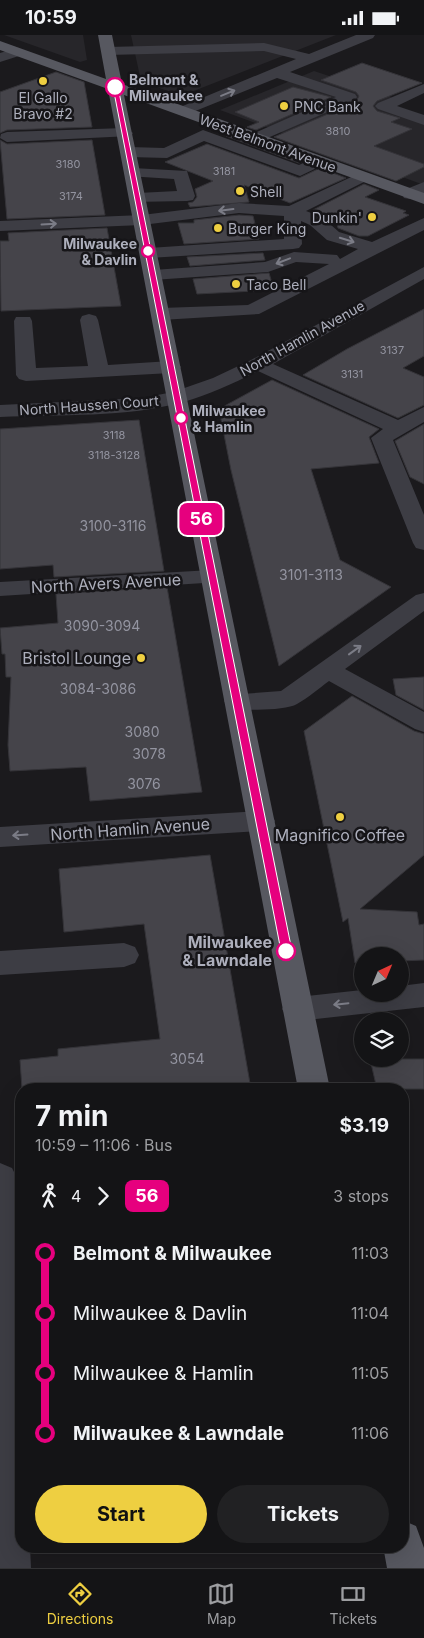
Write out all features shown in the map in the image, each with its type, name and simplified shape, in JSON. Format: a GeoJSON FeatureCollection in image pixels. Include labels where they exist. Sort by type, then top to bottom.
{"type":"FeatureCollection","features":[{"type":"Feature","properties":{"kind":"main road"},"geometry":{"type":"LineString","coordinates":[[105,35],[313,1083]]}},
{"type":"Feature","properties":{"kind":"main road","name":"West Belmont Avenue"},"geometry":{"type":"LineString","coordinates":[[0,45],[362,177],[419,194]]}},
{"type":"Feature","properties":{"kind":"main road"},"geometry":{"type":"LineString","coordinates":[[405,1553],[408,1568]]}},
{"type":"Feature","properties":{"kind":"street"},"geometry":{"type":"LineString","coordinates":[[183,111],[368,35]]}},
{"type":"Feature","properties":{"kind":"street"},"geometry":{"type":"LineString","coordinates":[[108,51],[149,50],[179,54],[273,47],[311,59]]}},
{"type":"Feature","properties":{"kind":"street"},"geometry":{"type":"LineString","coordinates":[[0,58],[17,52]]}},
{"type":"Feature","properties":{"kind":"street"},"geometry":{"type":"LineString","coordinates":[[256,139],[350,97],[277,73]]}},
{"type":"Feature","properties":{"kind":"street"},"geometry":{"type":"LineString","coordinates":[[424,88],[383,106],[424,120]]}},
{"type":"Feature","properties":{"kind":"street"},"geometry":{"type":"LineString","coordinates":[[7,137],[127,143],[167,153],[203,135],[300,171],[319,161]]}},
{"type":"Feature","properties":{"kind":"street"},"geometry":{"type":"LineString","coordinates":[[133,173],[181,174],[187,196],[138,198]]}},
{"type":"Feature","properties":{"kind":"street"},"geometry":{"type":"LineString","coordinates":[[292,211],[362,177]]}},
{"type":"Feature","properties":{"kind":"street"},"geometry":{"type":"LineString","coordinates":[[0,226],[142,220],[239,208],[259,209],[292,211],[316,221],[333,236],[373,248]]}},
{"type":"Feature","properties":{"kind":"street"},"geometry":{"type":"LineString","coordinates":[[259,209],[274,245]]}},
{"type":"Feature","properties":{"kind":"street"},"geometry":{"type":"LineString","coordinates":[[292,211],[293,244]]}},
{"type":"Feature","properties":{"kind":"street"},"geometry":{"type":"LineString","coordinates":[[161,314],[252,310],[336,262],[373,248],[424,223]]}},
{"type":"Feature","properties":{"kind":"street"},"geometry":{"type":"LineString","coordinates":[[149,253],[293,244],[336,262]]}},
{"type":"Feature","properties":{"kind":"street"},"geometry":{"type":"LineString","coordinates":[[153,275],[268,267],[294,257],[336,262]]}},
{"type":"Feature","properties":{"kind":"street","name":"North Hamlin Avenue"},"geometry":{"type":"LineString","coordinates":[[178,397],[220,382],[258,364],[424,271]]}},
{"type":"Feature","properties":{"kind":"street"},"geometry":{"type":"LineString","coordinates":[[399,285],[418,293]]}},
{"type":"Feature","properties":{"kind":"street"},"geometry":{"type":"LineString","coordinates":[[89,320],[99,371]]}},
{"type":"Feature","properties":{"kind":"street"},"geometry":{"type":"LineString","coordinates":[[23,321],[26,375],[171,367]]}},
{"type":"Feature","properties":{"kind":"street"},"geometry":{"type":"LineString","coordinates":[[258,364],[399,428]]}},
{"type":"Feature","properties":{"kind":"street","name":"North Haussen Court"},"geometry":{"type":"LineString","coordinates":[[0,411],[142,404],[178,397]]}},
{"type":"Feature","properties":{"kind":"street"},"geometry":{"type":"LineString","coordinates":[[424,413],[382,438],[424,543]]}},
{"type":"Feature","properties":{"kind":"street","name":"North Avers Avenue"},"geometry":{"type":"LineString","coordinates":[[0,589],[212,577]]}},
{"type":"Feature","properties":{"kind":"street"},"geometry":{"type":"LineString","coordinates":[[237,701],[287,699],[424,600]]}},
{"type":"Feature","properties":{"kind":"street"},"geometry":{"type":"LineString","coordinates":[[328,670],[424,723]]}},
{"type":"Feature","properties":{"kind":"street","name":"North Hamlin Avenue"},"geometry":{"type":"LineString","coordinates":[[0,837],[261,821]]}},
{"type":"Feature","properties":{"kind":"street"},"geometry":{"type":"LineString","coordinates":[[0,963],[124,955]]}},
{"type":"Feature","properties":{"kind":"street"},"geometry":{"type":"LineString","coordinates":[[298,1009],[424,995]]}},
{"type":"Feature","properties":{"kind":"street"},"geometry":{"type":"LineString","coordinates":[[6,1204],[4,1485],[10,1568]]}},
{"type":"Feature","properties":{"kind":"shaded area"},"geometry":{"type":"Polygon","coordinates":[[[4,35],[83,35],[87,60],[80,62],[4,35]]]}},
{"type":"Feature","properties":{"kind":"shaded area"},"geometry":{"type":"Polygon","coordinates":[[[131,35],[336,35],[181,96],[141,81],[131,35]]]}},
{"type":"Feature","properties":{"kind":"shaded area"},"geometry":{"type":"Polygon","coordinates":[[[314,71],[392,97],[378,104],[424,120],[424,185],[220,110],[314,71]]]}},
{"type":"Feature","properties":{"kind":"building"},"geometry":{"type":"Polygon","coordinates":[[[362,63],[422,83],[377,101],[373,106],[377,111],[400,118],[391,122],[412,129],[374,146],[424,164],[424,167],[396,181],[274,137],[356,102],[359,96],[356,92],[321,80],[362,63]]]}},
{"type":"Feature","properties":{"kind":"building"},"geometry":{"type":"Polygon","coordinates":[[[56,72],[84,82],[92,127],[7,130],[0,133],[0,92],[56,72]]]}},
{"type":"Feature","properties":{"kind":"building","name":"PNC Bank"},"geometry":{"type":"Polygon","coordinates":[[[293,87],[331,97],[256,130],[247,127],[259,122],[235,112],[293,87]]]}},
{"type":"Feature","properties":{"kind":"building"},"geometry":{"type":"Polygon","coordinates":[[[229,135],[302,162],[299,163],[226,136],[229,135]]]}},
{"type":"Feature","properties":{"kind":"building"},"geometry":{"type":"Polygon","coordinates":[[[0,140],[7,144],[92,140],[105,215],[7,219],[0,140]]]}},
{"type":"Feature","properties":{"kind":"building"},"geometry":{"type":"Polygon","coordinates":[[[207,144],[299,178],[320,168],[346,178],[290,203],[244,185],[249,202],[190,207],[188,203],[193,202],[197,197],[195,189],[213,181],[165,162],[207,144]]]}},
{"type":"Feature","properties":{"kind":"building","name":"Dunkin'"},"geometry":{"type":"Polygon","coordinates":[[[364,184],[379,190],[365,197],[406,211],[403,213],[409,215],[368,236],[359,236],[338,228],[336,221],[311,211],[364,184]]]}},
{"type":"Feature","properties":{"kind":"building"},"geometry":{"type":"Polygon","coordinates":[[[239,215],[253,216],[259,239],[184,244],[178,223],[194,223],[194,220],[239,215]]]}},
{"type":"Feature","properties":{"kind":"building"},"geometry":{"type":"Polygon","coordinates":[[[107,228],[121,306],[1,311],[0,241],[9,241],[8,233],[107,228]]]}},
{"type":"Feature","properties":{"kind":"building"},"geometry":{"type":"Polygon","coordinates":[[[263,253],[265,260],[190,266],[187,257],[263,253]]]}},
{"type":"Feature","properties":{"kind":"building","name":"Taco Bell"},"geometry":{"type":"Polygon","coordinates":[[[269,273],[274,290],[197,294],[193,279],[269,273]]]}},
{"type":"Feature","properties":{"kind":"building"},"geometry":{"type":"Polygon","coordinates":[[[424,309],[424,356],[403,368],[424,377],[424,405],[398,418],[303,375],[347,349],[424,309]]]}},
{"type":"Feature","properties":{"kind":"building"},"geometry":{"type":"Polygon","coordinates":[[[272,380],[379,429],[369,437],[379,463],[311,469],[340,560],[391,587],[279,666],[231,470],[219,409],[272,380]]]}},
{"type":"Feature","properties":{"kind":"building"},"geometry":{"type":"Polygon","coordinates":[[[139,420],[164,571],[54,577],[53,565],[0,569],[0,429],[139,420]]]}},
{"type":"Feature","properties":{"kind":"building"},"geometry":{"type":"Polygon","coordinates":[[[424,424],[424,484],[410,477],[395,441],[424,424]]]}},
{"type":"Feature","properties":{"kind":"building"},"geometry":{"type":"Polygon","coordinates":[[[167,587],[202,792],[90,801],[86,767],[10,771],[8,745],[11,677],[6,677],[5,654],[2,654],[0,628],[58,623],[56,594],[167,587]]]}},
{"type":"Feature","properties":{"kind":"building"},"geometry":{"type":"Polygon","coordinates":[[[424,677],[424,710],[396,695],[393,679],[424,677]]]}},
{"type":"Feature","properties":{"kind":"building"},"geometry":{"type":"Polygon","coordinates":[[[352,696],[414,731],[424,734],[424,855],[360,909],[417,912],[419,925],[424,924],[424,960],[409,961],[409,947],[354,947],[354,957],[348,918],[343,922],[304,731],[352,696]]]}},
{"type":"Feature","properties":{"kind":"building"},"geometry":{"type":"Polygon","coordinates":[[[210,855],[250,1083],[22,1083],[20,1060],[58,1056],[58,1049],[160,1039],[144,924],[64,932],[59,869],[210,855]]]}},
{"type":"Feature","properties":{"kind":"building"},"geometry":{"type":"Polygon","coordinates":[[[409,1059],[424,1059],[424,1089],[409,1089],[409,1083],[376,1083],[372,1067],[409,1067],[409,1059]]]}},
{"type":"Feature","properties":{"kind":"bus line","name":"56"},"geometry":{"type":"LineString","coordinates":[[115,87],[286,951]]}},
{"type":"Feature","properties":{"kind":"place","name":"El Gallo Bravo #2"},"geometry":{"type":"Point","coordinates":[43,81]}},
{"type":"Feature","properties":{"kind":"place","name":"Belmont & Milwaukee"},"geometry":{"type":"Point","coordinates":[115,87]}},
{"type":"Feature","properties":{"kind":"place","name":"PNC Bank"},"geometry":{"type":"Point","coordinates":[284,106]}},
{"type":"Feature","properties":{"kind":"place","name":"Shell"},"geometry":{"type":"Point","coordinates":[240,191]}},
{"type":"Feature","properties":{"kind":"place","name":"Dunkin'"},"geometry":{"type":"Point","coordinates":[372,217]}},
{"type":"Feature","properties":{"kind":"place","name":"Burger King"},"geometry":{"type":"Point","coordinates":[218,228]}},
{"type":"Feature","properties":{"kind":"place","name":"Milwaukee & Davlin"},"geometry":{"type":"Point","coordinates":[148,251]}},
{"type":"Feature","properties":{"kind":"place","name":"Taco Bell"},"geometry":{"type":"Point","coordinates":[236,284]}},
{"type":"Feature","properties":{"kind":"place","name":"Milwaukee & Hamlin"},"geometry":{"type":"Point","coordinates":[181,418]}},
{"type":"Feature","properties":{"kind":"place","name":"Bristol Lounge"},"geometry":{"type":"Point","coordinates":[141,658]}},
{"type":"Feature","properties":{"kind":"place","name":"Magnifico Coffee"},"geometry":{"type":"Point","coordinates":[340,817]}},
{"type":"Feature","properties":{"kind":"place","name":"Milwaukee & Lawndale"},"geometry":{"type":"Point","coordinates":[286,951]}}]}
